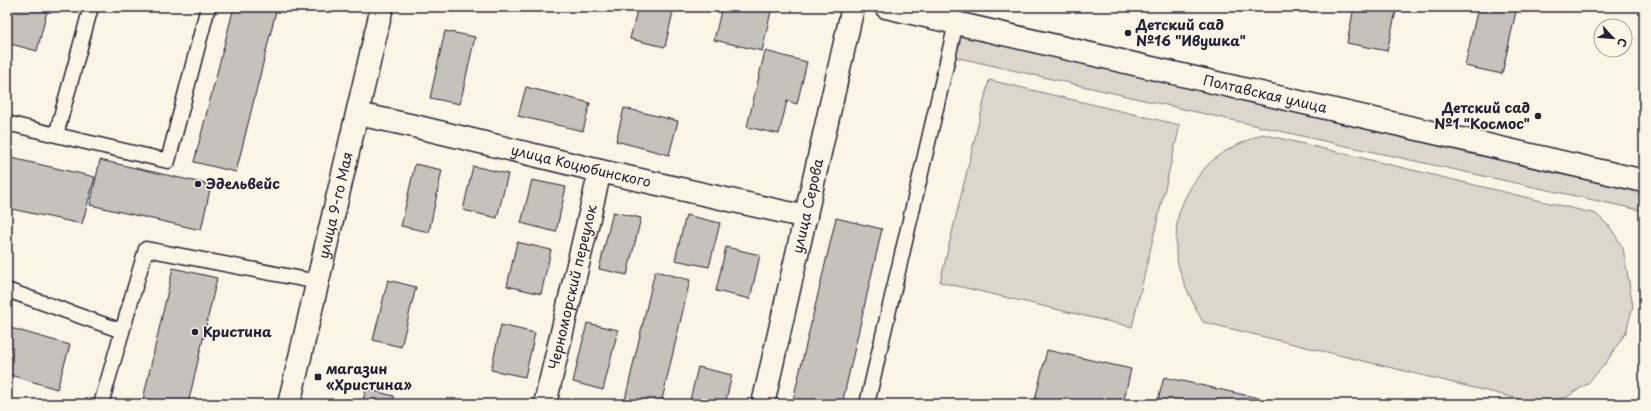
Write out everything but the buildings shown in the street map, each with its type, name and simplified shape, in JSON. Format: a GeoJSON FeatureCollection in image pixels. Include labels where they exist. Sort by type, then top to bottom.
{"type":"FeatureCollection","features":[{"type":"Feature","properties":{"kind":"street","name":"улица 9-го Мая"},"geometry":{"type":"LineString","coordinates":[[289,404],[382,7]]}},
{"type":"Feature","properties":{"kind":"street","name":"улица Серова"},"geometry":{"type":"LineString","coordinates":[[763,404],[806,218],[852,7]]}},
{"type":"Feature","properties":{"kind":"street","name":"Полтавская улица"},"geometry":{"type":"LineString","coordinates":[[886,7],[1644,181]]}},
{"type":"Feature","properties":{"kind":"street","name":"улица Коцюбинского"},"geometry":{"type":"LineString","coordinates":[[358,114],[806,218]]}},
{"type":"Feature","properties":{"kind":"street","name":"Черноморский переулок"},"geometry":{"type":"LineString","coordinates":[[545,404],[600,171]]}},
{"type":"Feature","properties":{"kind":"lane"},"geometry":{"type":"LineString","coordinates":[[56,135],[91,7]]}},
{"type":"Feature","properties":{"kind":"lane"},"geometry":{"type":"LineString","coordinates":[[7,123],[168,161],[208,7]]}},
{"type":"Feature","properties":{"kind":"lane"},"geometry":{"type":"LineString","coordinates":[[867,404],[956,23]]}},
{"type":"Feature","properties":{"kind":"lane"},"geometry":{"type":"LineString","coordinates":[[101,404],[146,249],[318,282]]}},
{"type":"Feature","properties":{"kind":"lane"},"geometry":{"type":"LineString","coordinates":[[7,290],[122,331]]}},
{"type":"Feature","properties":{"kind":"shaded area"},"geometry":{"type":"Polygon","coordinates":[[[961,33],[1644,186],[1644,211],[1337,144],[955,57],[961,33]]]}},
{"type":"Feature","properties":{"kind":"shaded area"},"geometry":{"type":"Polygon","coordinates":[[[989,80],[1180,125],[1132,327],[940,282],[989,80]]]}},
{"type":"Feature","properties":{"kind":"shaded area"},"geometry":{"type":"Polygon","coordinates":[[[1262,134],[1596,214],[1610,227],[1623,248],[1633,306],[1626,332],[1605,364],[1587,384],[1567,397],[1536,403],[1203,322],[1186,288],[1177,260],[1176,233],[1179,213],[1193,184],[1207,165],[1224,152],[1262,134]]]}},
{"type":"Feature","properties":{"kind":"place","name":"Детский сад №16 \"Ивушка\""},"geometry":{"type":"Point","coordinates":[1128,33]}},
{"type":"Feature","properties":{"kind":"place","name":"Детский сад №1 \"Космос\""},"geometry":{"type":"Point","coordinates":[1538,116]}},
{"type":"Feature","properties":{"kind":"place","name":"Эдельвейс"},"geometry":{"type":"Point","coordinates":[198,184]}},
{"type":"Feature","properties":{"kind":"place","name":"Кристина"},"geometry":{"type":"Point","coordinates":[195,332]}},
{"type":"Feature","properties":{"kind":"place","name":"магазин «Христина»"},"geometry":{"type":"Point","coordinates":[318,377]}}]}
